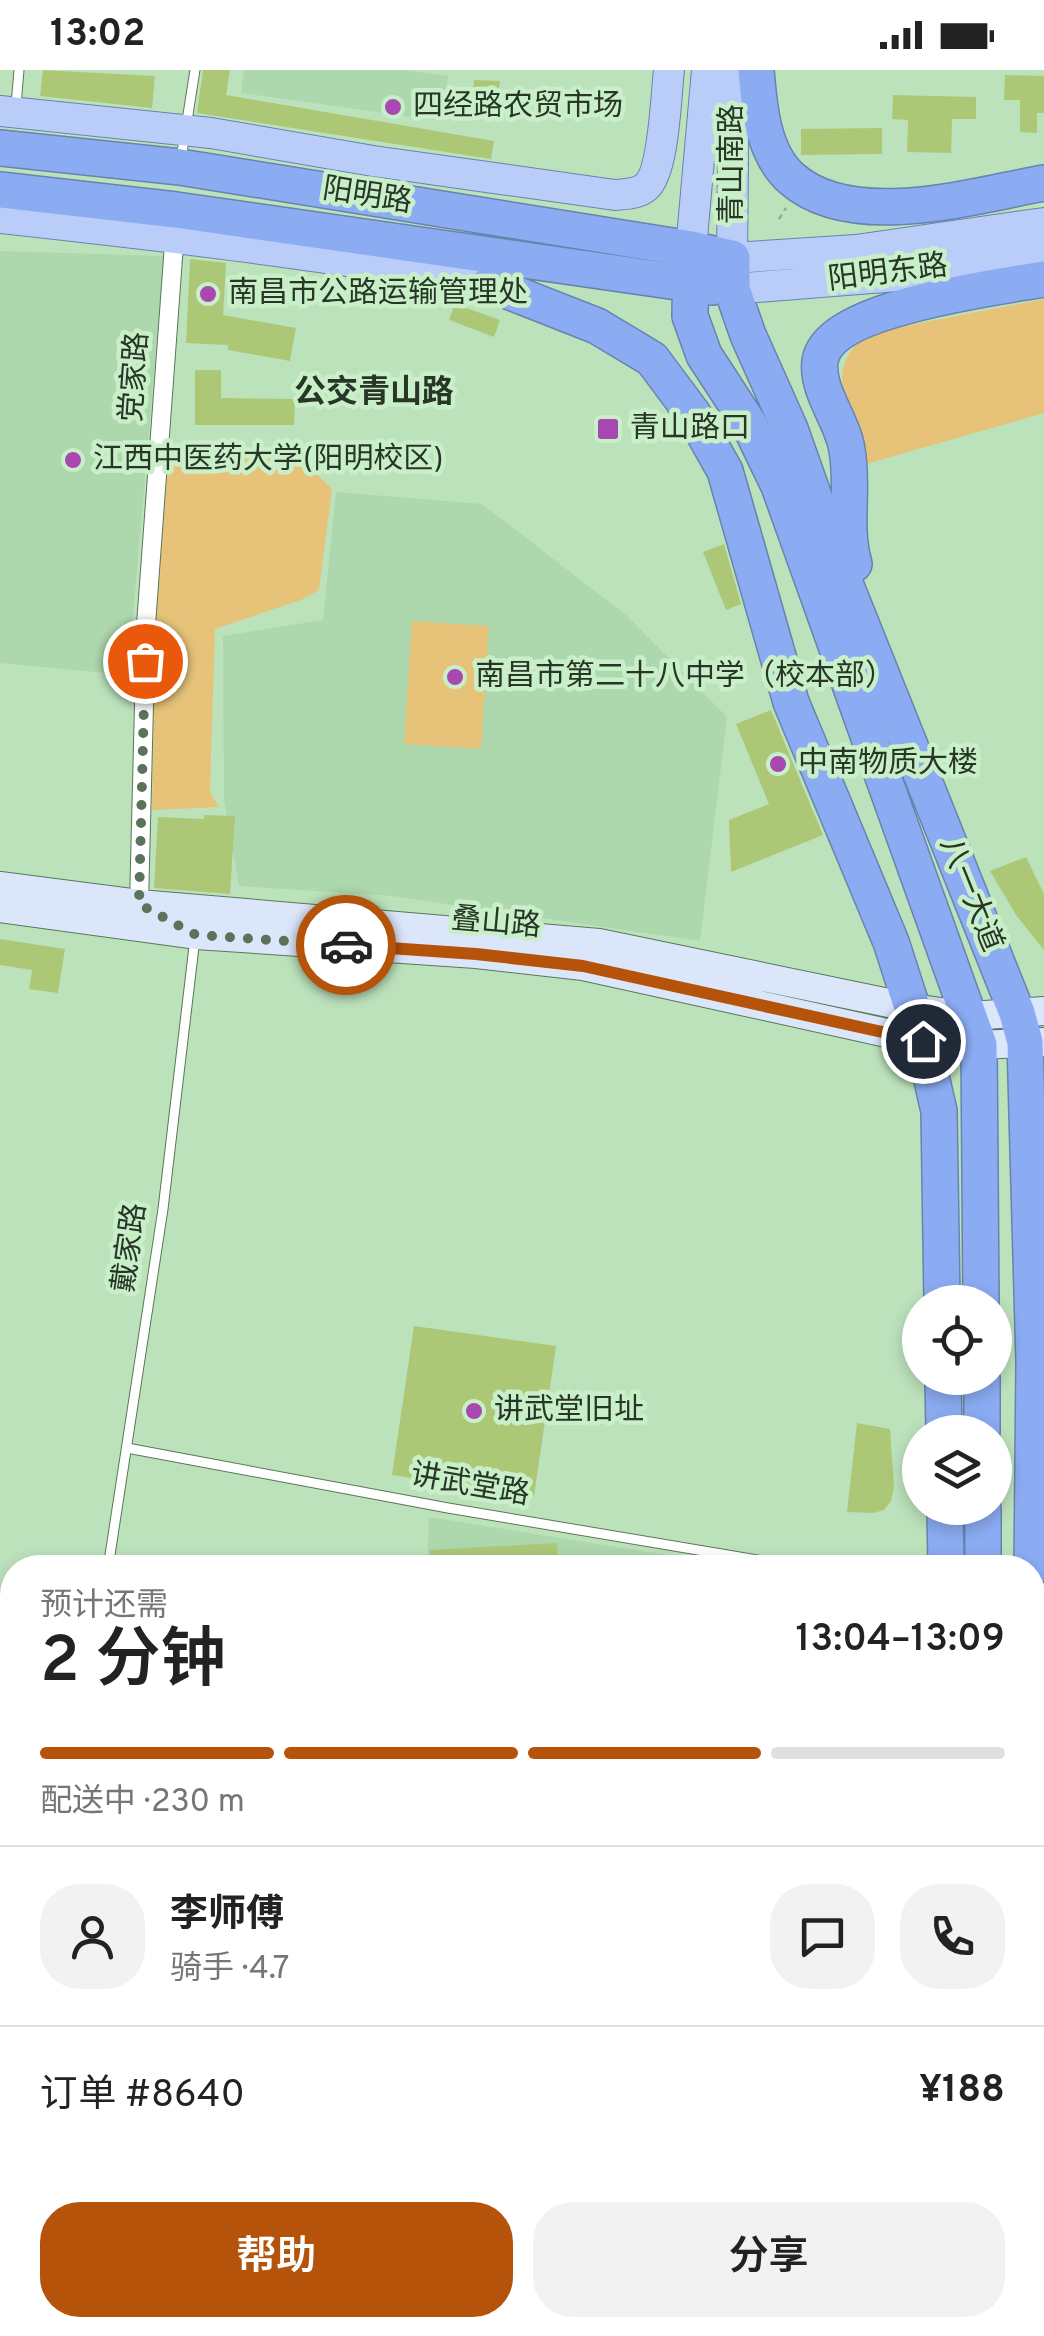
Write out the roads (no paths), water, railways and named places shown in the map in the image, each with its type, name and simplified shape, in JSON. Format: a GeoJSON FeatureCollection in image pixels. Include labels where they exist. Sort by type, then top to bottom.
{"type":"FeatureCollection","features":[{"type":"Feature","properties":{"kind":"highway"},"geometry":{"type":"LineString","coordinates":[[756,70],[763,124],[774,154],[791,178],[822,196],[846,204],[897,207],[1044,183]]}},
{"type":"Feature","properties":{"kind":"highway","name":"阳明路"},"geometry":{"type":"LineString","coordinates":[[0,148],[180,167],[691,249],[732,274]]}},
{"type":"Feature","properties":{"kind":"highway","name":"阳明路"},"geometry":{"type":"LineString","coordinates":[[0,190],[175,224],[690,284],[732,274]]}},
{"type":"Feature","properties":{"kind":"highway","name":"八一大道"},"geometry":{"type":"LineString","coordinates":[[691,249],[690,316],[704,355],[749,424],[779,486],[974,1031],[981,1285]]}},
{"type":"Feature","properties":{"kind":"highway","name":"八一大道"},"geometry":{"type":"LineString","coordinates":[[732,274],[748,335],[790,429],[842,576],[1036,1029],[1032,1555]]}},
{"type":"Feature","properties":{"kind":"highway"},"geometry":{"type":"LineString","coordinates":[[1036,1029],[1023,972],[910,726],[865,599],[846,538],[852,479],[846,442],[823,384],[820,360],[846,328],[870,317],[939,297],[1044,279]]}},
{"type":"Feature","properties":{"kind":"highway"},"geometry":{"type":"LineString","coordinates":[[490,284],[597,326],[652,359],[692,414],[725,472],[791,702],[891,942],[918,1025],[940,1111],[942,1285]]}},
{"type":"Feature","properties":{"kind":"highway"},"geometry":{"type":"LineString","coordinates":[[945,1525],[946,1555]]}},
{"type":"Feature","properties":{"kind":"highway"},"geometry":{"type":"LineString","coordinates":[[983,1525],[984,1555]]}},
{"type":"Feature","properties":{"kind":"main road"},"geometry":{"type":"LineString","coordinates":[[7,112],[186,131],[615,195],[635,193],[652,180],[670,70]]}},
{"type":"Feature","properties":{"kind":"main road","name":"青山南路"},"geometry":{"type":"LineString","coordinates":[[691,249],[707,70]]}},
{"type":"Feature","properties":{"kind":"main road","name":"青山南路"},"geometry":{"type":"LineString","coordinates":[[732,274],[734,70]]}},
{"type":"Feature","properties":{"kind":"main road"},"geometry":{"type":"LineString","coordinates":[[0,218],[175,224],[490,284]]}},
{"type":"Feature","properties":{"kind":"main road","name":"阳明东路"},"geometry":{"type":"LineString","coordinates":[[732,274],[856,250],[1044,222]]}},
{"type":"Feature","properties":{"kind":"main road","name":"阳明东路"},"geometry":{"type":"LineString","coordinates":[[732,274],[897,276],[1044,251]]}},
{"type":"Feature","properties":{"kind":"main road","name":"叠山路"},"geometry":{"type":"LineString","coordinates":[[0,886],[139,904],[599,943],[918,1025]]}},
{"type":"Feature","properties":{"kind":"main road","name":"叠山路"},"geometry":{"type":"LineString","coordinates":[[0,908],[196,935],[476,954],[583,966],[918,1025],[974,1031],[1036,1029]]}},
{"type":"Feature","properties":{"kind":"street","name":"党家路"},"geometry":{"type":"LineString","coordinates":[[139,904],[146,625],[175,224]]}},
{"type":"Feature","properties":{"kind":"street"},"geometry":{"type":"LineString","coordinates":[[139,904],[196,935]]}},
{"type":"Feature","properties":{"kind":"lane"},"geometry":{"type":"LineString","coordinates":[[7,112],[20,70]]}},
{"type":"Feature","properties":{"kind":"lane"},"geometry":{"type":"LineString","coordinates":[[180,167],[195,70]]}},
{"type":"Feature","properties":{"kind":"lane","name":"戴家路"},"geometry":{"type":"LineString","coordinates":[[110,1555],[163,1209],[196,935]]}},
{"type":"Feature","properties":{"kind":"lane","name":"讲武堂路"},"geometry":{"type":"LineString","coordinates":[[127,1448],[728,1555]]}},
{"type":"Feature","properties":{"kind":"place","name":"四经路农贸市场"},"geometry":{"type":"Point","coordinates":[393,107]}},
{"type":"Feature","properties":{"kind":"place","name":"南昌市公路运输管理处"},"geometry":{"type":"Point","coordinates":[208,294]}},
{"type":"Feature","properties":{"kind":"place","name":"青山路口"},"geometry":{"type":"Point","coordinates":[608,429]}},
{"type":"Feature","properties":{"kind":"place","name":"江西中医药大学(阳明校区)"},"geometry":{"type":"Point","coordinates":[73,460]}},
{"type":"Feature","properties":{"kind":"place","name":"南昌市第二十八中学（校本部）"},"geometry":{"type":"Point","coordinates":[455,677]}},
{"type":"Feature","properties":{"kind":"place","name":"中南物质大楼"},"geometry":{"type":"Point","coordinates":[778,764]}},
{"type":"Feature","properties":{"kind":"place","name":"讲武堂旧址"},"geometry":{"type":"Point","coordinates":[474,1411]}},
{"type":"Feature","properties":{"kind":"district","name":"公交青山路"},"geometry":{"type":"Point","coordinates":[374,394]}}]}
